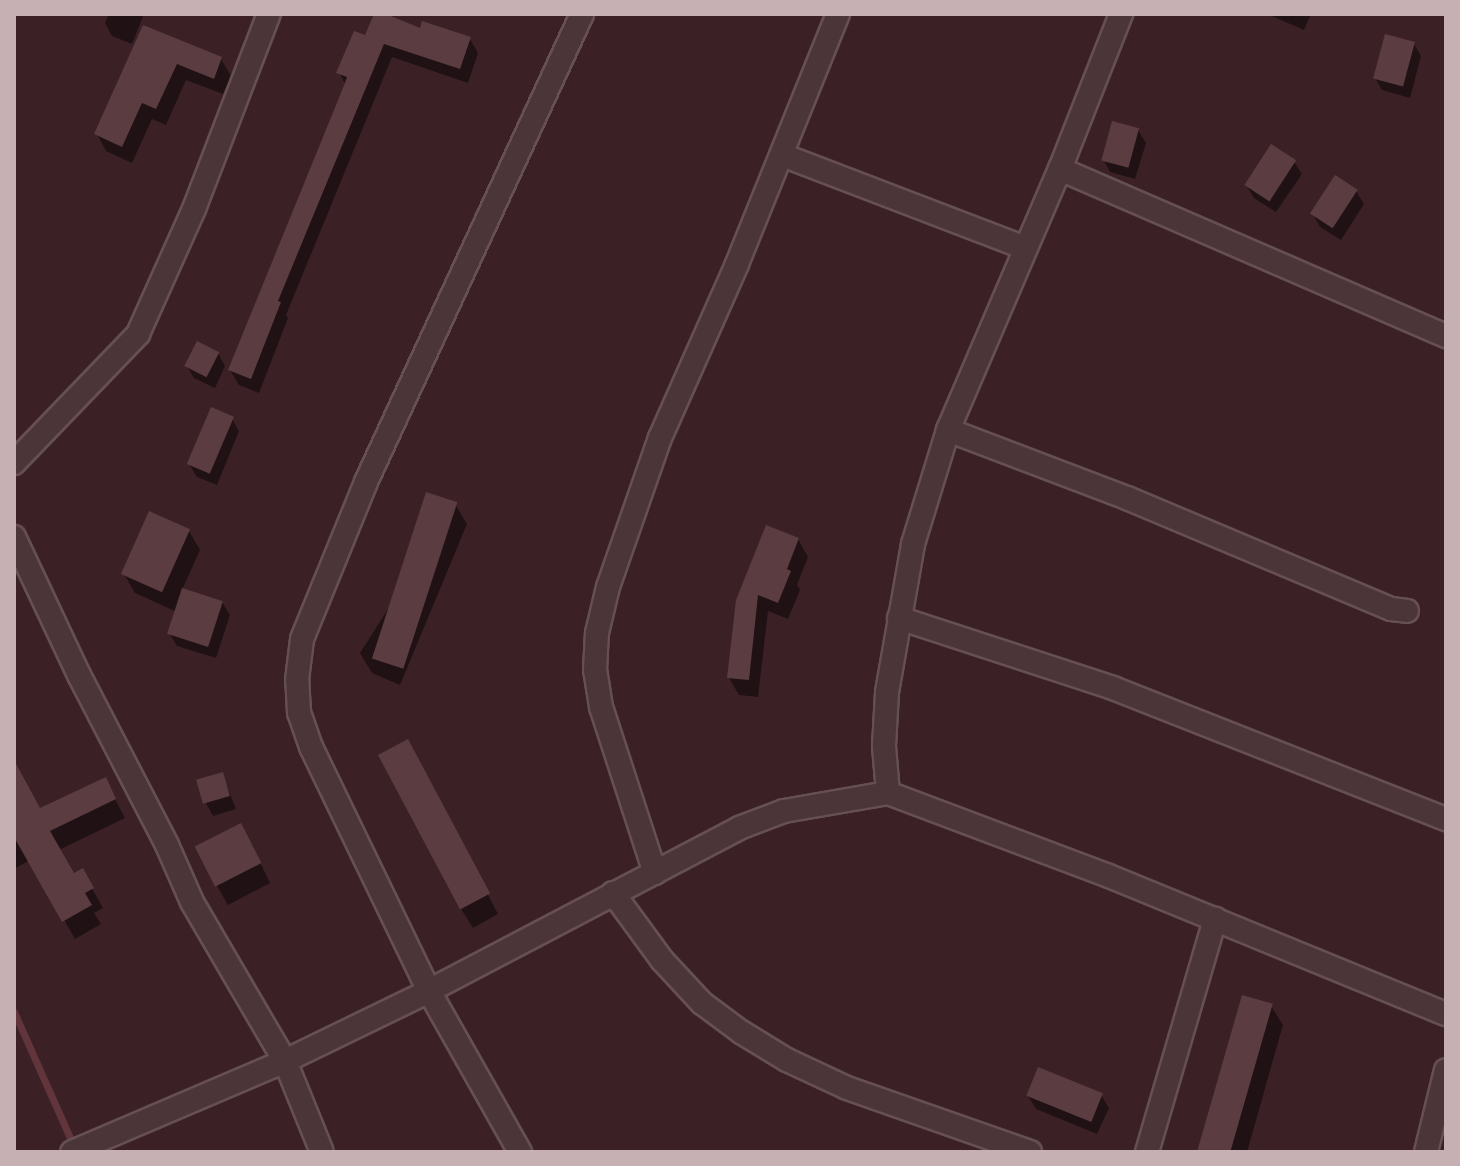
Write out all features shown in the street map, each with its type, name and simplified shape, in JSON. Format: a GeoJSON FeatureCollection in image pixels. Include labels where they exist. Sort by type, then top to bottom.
{"type":"FeatureCollection","features":[{"type":"Feature","properties":{"kind":"street"},"geometry":{"type":"LineString","coordinates":[[14,463],[138,334],[189,221],[269,14]]}},
{"type":"Feature","properties":{"kind":"street"},"geometry":{"type":"LineString","coordinates":[[520,1152],[429,991],[311,747],[299,713],[302,639],[415,371],[582,14]]}},
{"type":"Feature","properties":{"kind":"street"},"geometry":{"type":"LineString","coordinates":[[655,873],[601,707],[595,670],[597,633],[608,587],[660,438],[782,155],[838,14]]}},
{"type":"Feature","properties":{"kind":"street"},"geometry":{"type":"LineString","coordinates":[[888,793],[884,746],[887,692],[913,544],[948,430],[1060,169],[1121,14]]}},
{"type":"Feature","properties":{"kind":"street"},"geometry":{"type":"LineString","coordinates":[[782,155],[1025,248]]}},
{"type":"Feature","properties":{"kind":"street"},"geometry":{"type":"LineString","coordinates":[[1060,169],[1446,336]]}},
{"type":"Feature","properties":{"kind":"street"},"geometry":{"type":"LineString","coordinates":[[948,430],[1127,498],[1391,609],[1407,611]]}},
{"type":"Feature","properties":{"kind":"street"},"geometry":{"type":"LineString","coordinates":[[14,537],[79,675],[167,845],[192,902],[285,1061],[322,1152]]}},
{"type":"Feature","properties":{"kind":"street"},"geometry":{"type":"LineString","coordinates":[[899,618],[1113,688],[1446,819]]}},
{"type":"Feature","properties":{"kind":"street"},"geometry":{"type":"LineString","coordinates":[[72,1152],[285,1061],[429,991],[739,828],[784,811],[888,793],[1215,919],[1446,1014]]}},
{"type":"Feature","properties":{"kind":"street"},"geometry":{"type":"LineString","coordinates":[[613,893],[662,960],[702,1003],[741,1032],[787,1060],[847,1088],[1030,1152]]}},
{"type":"Feature","properties":{"kind":"street"},"geometry":{"type":"LineString","coordinates":[[1147,1152],[1215,919]]}},
{"type":"Feature","properties":{"kind":"street"},"geometry":{"type":"LineString","coordinates":[[1426,1152],[1446,1070]]}},
{"type":"Feature","properties":{"kind":"building"},"geometry":{"type":"Polygon","coordinates":[[[374,14],[386,14],[420,28],[422,21],[471,37],[460,69],[384,44],[278,301],[281,302],[251,379],[228,370],[347,77],[336,73],[354,31],[365,35],[374,14]]]}},
{"type":"Feature","properties":{"kind":"building"},"geometry":{"type":"Polygon","coordinates":[[[143,25],[222,57],[214,79],[177,64],[156,109],[142,103],[122,147],[94,134],[143,25]]]}},
{"type":"Feature","properties":{"kind":"building"},"geometry":{"type":"Polygon","coordinates":[[[1385,34],[1415,42],[1403,86],[1373,78],[1385,34]]]}},
{"type":"Feature","properties":{"kind":"building"},"geometry":{"type":"Polygon","coordinates":[[[1112,121],[1139,128],[1128,168],[1101,161],[1112,121]]]}},
{"type":"Feature","properties":{"kind":"building"},"geometry":{"type":"Polygon","coordinates":[[[1271,144],[1296,160],[1269,201],[1244,185],[1271,144]]]}},
{"type":"Feature","properties":{"kind":"building"},"geometry":{"type":"Polygon","coordinates":[[[1335,175],[1358,190],[1333,228],[1310,214],[1335,175]]]}},
{"type":"Feature","properties":{"kind":"building"},"geometry":{"type":"Polygon","coordinates":[[[197,341],[219,352],[207,377],[184,366],[197,341]]]}},
{"type":"Feature","properties":{"kind":"building"},"geometry":{"type":"Polygon","coordinates":[[[211,407],[234,417],[210,474],[187,464],[211,407]]]}},
{"type":"Feature","properties":{"kind":"building"},"geometry":{"type":"Polygon","coordinates":[[[426,492],[457,502],[403,669],[372,658],[426,492]]]}},
{"type":"Feature","properties":{"kind":"building"},"geometry":{"type":"Polygon","coordinates":[[[149,511],[190,529],[162,592],[121,574],[149,511]]]}},
{"type":"Feature","properties":{"kind":"building"},"geometry":{"type":"Polygon","coordinates":[[[766,525],[799,538],[787,569],[791,571],[778,603],[758,595],[749,680],[727,678],[736,600],[766,525]]]}},
{"type":"Feature","properties":{"kind":"building"},"geometry":{"type":"Polygon","coordinates":[[[182,588],[223,601],[208,647],[167,634],[182,588]]]}},
{"type":"Feature","properties":{"kind":"building"},"geometry":{"type":"Polygon","coordinates":[[[408,739],[490,894],[460,909],[378,755],[408,739]]]}},
{"type":"Feature","properties":{"kind":"building"},"geometry":{"type":"Polygon","coordinates":[[[14,760],[40,808],[106,777],[116,799],[50,831],[74,873],[83,868],[94,888],[85,893],[92,905],[62,922],[14,837],[14,760]]]}},
{"type":"Feature","properties":{"kind":"building"},"geometry":{"type":"Polygon","coordinates":[[[223,772],[230,796],[203,804],[196,780],[223,772]]]}},
{"type":"Feature","properties":{"kind":"building"},"geometry":{"type":"Polygon","coordinates":[[[241,823],[261,863],[215,887],[195,847],[241,823]]]}},
{"type":"Feature","properties":{"kind":"building"},"geometry":{"type":"Polygon","coordinates":[[[1242,995],[1273,1004],[1230,1152],[1197,1152],[1242,995]]]}},
{"type":"Feature","properties":{"kind":"building"},"geometry":{"type":"Polygon","coordinates":[[[1038,1067],[1103,1093],[1091,1122],[1026,1096],[1038,1067]]]}},
{"type":"Feature","properties":{"kind":"waterway"},"geometry":{"type":"LineString","coordinates":[[14,1012],[75,1149]]}}]}
